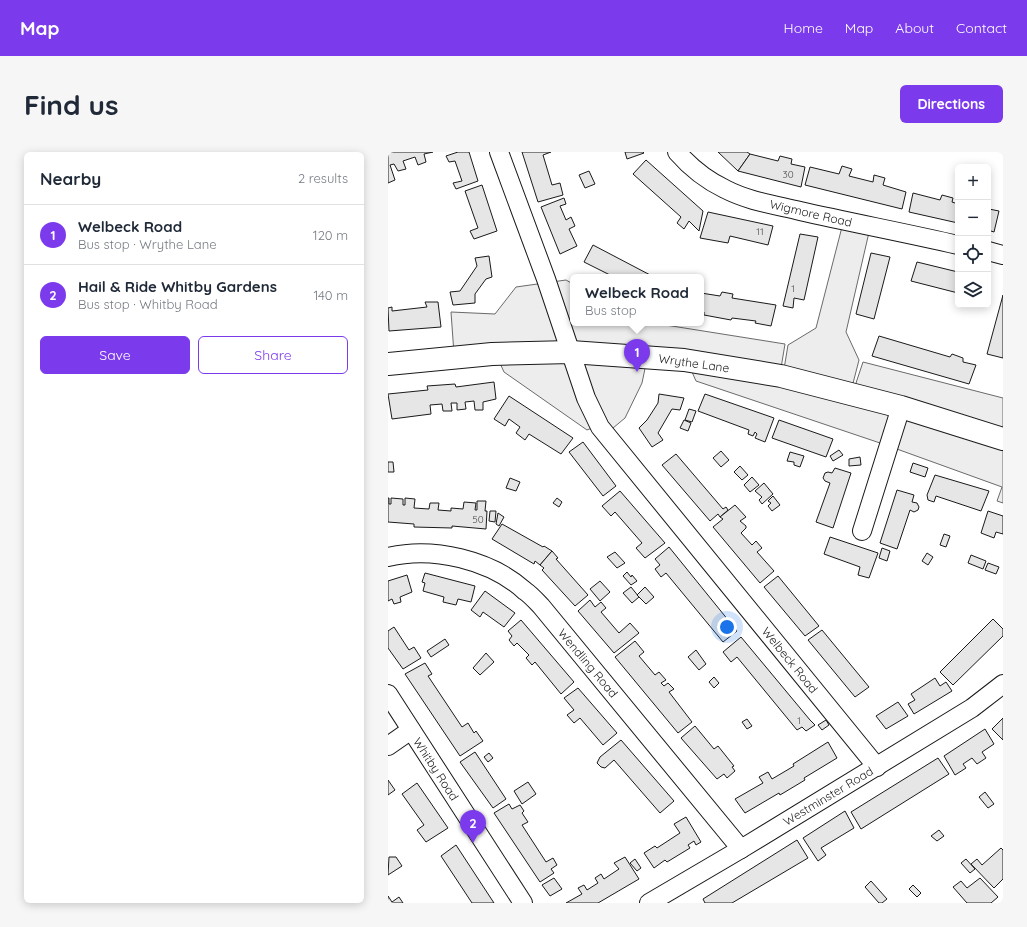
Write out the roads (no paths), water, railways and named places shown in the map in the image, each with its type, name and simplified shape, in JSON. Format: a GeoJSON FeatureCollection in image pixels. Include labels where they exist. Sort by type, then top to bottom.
{"type":"FeatureCollection","features":[{"type":"Feature","properties":{"kind":"main road","name":"Wrythe Lane"},"geometry":{"type":"LineString","coordinates":[[388,364],[492,354],[571,352],[684,360],[781,376],[901,408],[1003,439]]}},
{"type":"Feature","properties":{"kind":"street","name":"Welbeck Road"},"geometry":{"type":"LineString","coordinates":[[500,152],[586,398],[600,427],[877,766]]}},
{"type":"Feature","properties":{"kind":"street","name":"Wigmore Road"},"geometry":{"type":"LineString","coordinates":[[677,152],[704,178],[725,190],[748,199],[955,244]]}},
{"type":"Feature","properties":{"kind":"street"},"geometry":{"type":"LineString","coordinates":[[991,252],[1003,255]]}},
{"type":"Feature","properties":{"kind":"street"},"geometry":{"type":"LineString","coordinates":[[862,530],[901,408]]}},
{"type":"Feature","properties":{"kind":"street","name":"Wendling Road"},"geometry":{"type":"LineString","coordinates":[[388,557],[395,555],[425,553],[454,556],[474,562],[508,578],[525,590],[541,606],[741,849]]}},
{"type":"Feature","properties":{"kind":"street","name":"Westminster Road"},"geometry":{"type":"LineString","coordinates":[[649,903],[741,849],[972,708],[1003,684]]}},
{"type":"Feature","properties":{"kind":"street","name":"Whitby Road"},"geometry":{"type":"LineString","coordinates":[[388,694],[523,903]]}},
{"type":"Feature","properties":{"kind":"street"},"geometry":{"type":"LineString","coordinates":[[388,746],[411,730]]}},
{"type":"Feature","properties":{"kind":"place","name":"Welbeck Road"},"geometry":{"type":"Point","coordinates":[637,372]}},
{"type":"Feature","properties":{"kind":"place","name":"Hail & Ride Whitby Gardens"},"geometry":{"type":"Point","coordinates":[473,843]}}]}
